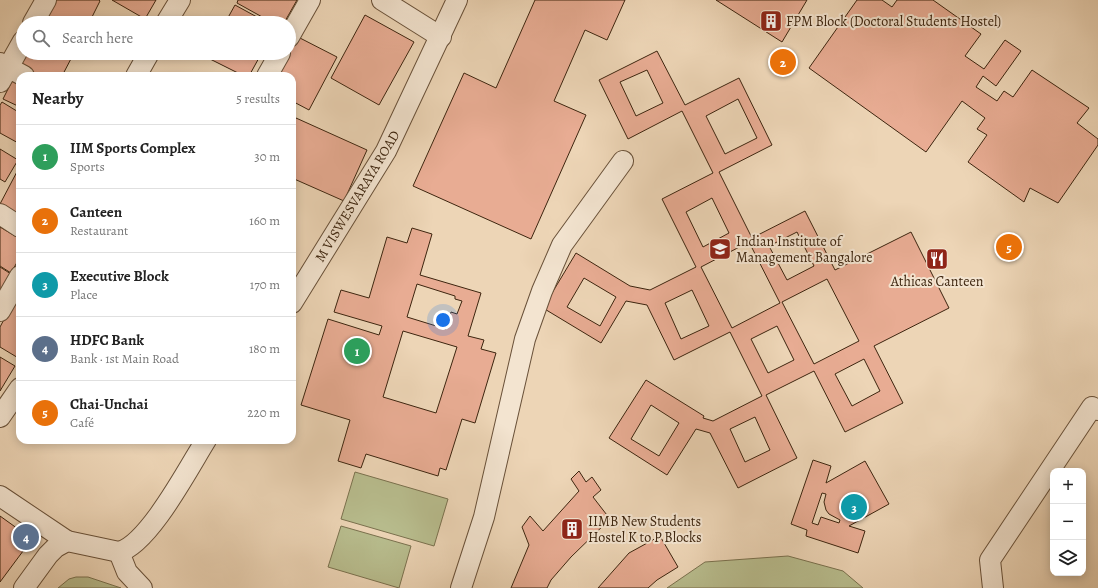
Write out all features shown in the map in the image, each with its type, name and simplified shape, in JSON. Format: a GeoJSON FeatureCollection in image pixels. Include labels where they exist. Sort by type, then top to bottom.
{"type":"FeatureCollection","features":[{"type":"Feature","properties":{"kind":"street"},"geometry":{"type":"LineString","coordinates":[[37,16],[46,0]]}},
{"type":"Feature","properties":{"kind":"street"},"geometry":{"type":"LineString","coordinates":[[170,16],[180,0]]}},
{"type":"Feature","properties":{"kind":"street"},"geometry":{"type":"LineString","coordinates":[[296,25],[310,0]]}},
{"type":"Feature","properties":{"kind":"street"},"geometry":{"type":"LineString","coordinates":[[382,0],[441,37]]}},
{"type":"Feature","properties":{"kind":"street","name":"M VISWESVARAYA ROAD"},"geometry":{"type":"LineString","coordinates":[[296,297],[386,152],[457,0]]}},
{"type":"Feature","properties":{"kind":"street"},"geometry":{"type":"LineString","coordinates":[[8,72],[16,55]]}},
{"type":"Feature","properties":{"kind":"street"},"geometry":{"type":"LineString","coordinates":[[138,72],[145,60]]}},
{"type":"Feature","properties":{"kind":"street"},"geometry":{"type":"LineString","coordinates":[[269,72],[276,60]]}},
{"type":"Feature","properties":{"kind":"street"},"geometry":{"type":"LineString","coordinates":[[461,588],[484,517],[525,339],[542,291],[562,245],[623,162]]}},
{"type":"Feature","properties":{"kind":"street"},"geometry":{"type":"LineString","coordinates":[[0,214],[16,224]]}},
{"type":"Feature","properties":{"kind":"street"},"geometry":{"type":"LineString","coordinates":[[0,311],[16,283]]}},
{"type":"Feature","properties":{"kind":"street"},"geometry":{"type":"LineString","coordinates":[[0,417],[16,394]]}},
{"type":"Feature","properties":{"kind":"street"},"geometry":{"type":"LineString","coordinates":[[993,588],[990,560],[1092,407],[1098,410]]}},
{"type":"Feature","properties":{"kind":"street"},"geometry":{"type":"LineString","coordinates":[[0,496],[67,541],[120,552],[132,546],[150,527],[203,444]]}},
{"type":"Feature","properties":{"kind":"street"},"geometry":{"type":"LineString","coordinates":[[24,588],[48,555],[56,547],[67,541]]}},
{"type":"Feature","properties":{"kind":"street"},"geometry":{"type":"LineString","coordinates":[[120,552],[127,572],[142,588]]}},
{"type":"Feature","properties":{"kind":"green space"},"geometry":{"type":"Polygon","coordinates":[[[355,472],[448,499],[434,546],[341,519],[355,472]]]}},
{"type":"Feature","properties":{"kind":"green space"},"geometry":{"type":"Polygon","coordinates":[[[341,526],[411,546],[399,588],[328,567],[341,526]]]}},
{"type":"Feature","properties":{"kind":"green space"},"geometry":{"type":"Polygon","coordinates":[[[788,556],[843,571],[863,588],[667,588],[705,562],[788,556]]]}},
{"type":"Feature","properties":{"kind":"green space"},"geometry":{"type":"Polygon","coordinates":[[[76,577],[88,577],[121,588],[58,588],[69,579],[76,577]]]}},
{"type":"Feature","properties":{"kind":"building"},"geometry":{"type":"Polygon","coordinates":[[[49,0],[100,1],[92,16],[41,16],[49,0]]]}},
{"type":"Feature","properties":{"kind":"building"},"geometry":{"type":"Polygon","coordinates":[[[112,0],[156,0],[147,16],[140,16],[112,0]]]}},
{"type":"Feature","properties":{"kind":"building"},"geometry":{"type":"Polygon","coordinates":[[[238,0],[297,0],[288,16],[260,16],[237,3],[238,0]]]}},
{"type":"Feature","properties":{"kind":"building"},"geometry":{"type":"Polygon","coordinates":[[[535,0],[625,0],[607,40],[585,30],[554,101],[586,115],[531,239],[413,186],[464,73],[496,88],[535,0]]]}},
{"type":"Feature","properties":{"kind":"building","name":"FPM Block (Doctoral Students Hostel)"},"geometry":{"type":"Polygon","coordinates":[[[716,0],[807,0],[782,42],[716,0]]]}},
{"type":"Feature","properties":{"kind":"building"},"geometry":{"type":"Polygon","coordinates":[[[857,0],[882,0],[892,7],[897,0],[933,0],[981,34],[965,56],[984,69],[1005,40],[1021,51],[996,86],[983,76],[976,87],[997,101],[1004,91],[1013,97],[1032,70],[1089,108],[1077,123],[1098,139],[1098,145],[1058,203],[1030,188],[1024,202],[968,162],[987,135],[977,129],[985,118],[962,101],[926,152],[809,68],[857,0]]]}},
{"type":"Feature","properties":{"kind":"building"},"geometry":{"type":"Polygon","coordinates":[[[235,5],[255,16],[229,16],[235,5]]]}},
{"type":"Feature","properties":{"kind":"building"},"geometry":{"type":"Polygon","coordinates":[[[365,15],[414,42],[379,105],[331,78],[365,15]]]}},
{"type":"Feature","properties":{"kind":"building"},"geometry":{"type":"Polygon","coordinates":[[[298,37],[337,57],[309,110],[296,103],[296,72],[280,72],[286,60],[296,60],[296,41],[298,37]]]}},
{"type":"Feature","properties":{"kind":"building"},"geometry":{"type":"Polygon","coordinates":[[[657,51],[685,105],[739,78],[772,145],[719,172],[752,238],[805,211],[835,270],[911,232],[949,308],[874,346],[903,403],[845,432],[814,371],[766,395],[797,458],[738,488],[710,433],[696,429],[667,475],[609,438],[646,380],[704,416],[703,418],[713,421],[762,396],[730,332],[674,360],[647,305],[626,301],[601,343],[543,308],[576,253],[630,286],[650,290],[696,267],[662,199],[713,173],[682,111],[628,139],[599,80],[657,51]],[[647,70],[620,82],[636,116],[663,103],[647,70]],[[738,99],[706,116],[725,154],[757,138],[738,99]],[[712,198],[686,212],[703,247],[729,233],[712,198]],[[797,232],[769,246],[787,280],[814,266],[797,232]],[[749,242],[701,267],[732,328],[780,303],[749,242]],[[584,278],[567,307],[600,326],[616,297],[584,278]],[[827,279],[782,302],[814,364],[859,341],[827,279]],[[692,290],[665,303],[681,339],[709,326],[692,290]],[[777,326],[751,339],[768,373],[794,360],[777,326]],[[864,359],[835,374],[852,406],[880,391],[864,359]],[[651,405],[631,439],[659,456],[679,423],[651,405]],[[755,417],[730,429],[745,462],[770,450],[755,417]]]}},
{"type":"Feature","properties":{"kind":"building"},"geometry":{"type":"Polygon","coordinates":[[[19,60],[70,60],[64,72],[29,72],[16,65],[19,60]]]}},
{"type":"Feature","properties":{"kind":"building"},"geometry":{"type":"Polygon","coordinates":[[[212,60],[258,60],[251,72],[236,72],[212,60]]]}},
{"type":"Feature","properties":{"kind":"building"},"geometry":{"type":"Polygon","coordinates":[[[12,81],[16,83],[16,105],[3,99],[12,81]]]}},
{"type":"Feature","properties":{"kind":"building"},"geometry":{"type":"Polygon","coordinates":[[[2,102],[16,111],[16,142],[0,133],[0,105],[2,102]]]}},
{"type":"Feature","properties":{"kind":"building"},"geometry":{"type":"Polygon","coordinates":[[[296,118],[367,150],[344,201],[296,180],[296,118]]]}},
{"type":"Feature","properties":{"kind":"building"},"geometry":{"type":"Polygon","coordinates":[[[0,149],[16,159],[16,163],[5,182],[0,179],[0,149]]]}},
{"type":"Feature","properties":{"kind":"building"},"geometry":{"type":"Polygon","coordinates":[[[16,174],[16,213],[0,204],[16,174]]]}},
{"type":"Feature","properties":{"kind":"building"},"geometry":{"type":"Polygon","coordinates":[[[0,227],[16,237],[16,264],[11,273],[0,266],[0,227]]]}},
{"type":"Feature","properties":{"kind":"building"},"geometry":{"type":"Polygon","coordinates":[[[412,228],[432,234],[420,275],[481,293],[468,336],[484,340],[481,349],[496,353],[475,423],[462,419],[446,470],[440,468],[438,476],[366,454],[361,468],[338,461],[350,420],[301,405],[328,319],[379,335],[382,326],[334,312],[341,290],[369,298],[387,237],[407,243],[412,228]],[[417,284],[407,317],[446,329],[451,312],[457,314],[462,301],[455,299],[455,296],[417,284]],[[403,331],[383,397],[436,413],[457,347],[403,331]]]}},
{"type":"Feature","properties":{"kind":"building"},"geometry":{"type":"Polygon","coordinates":[[[0,267],[11,274],[0,292],[0,267]]]}},
{"type":"Feature","properties":{"kind":"building"},"geometry":{"type":"Polygon","coordinates":[[[14,301],[16,302],[16,357],[0,347],[0,327],[14,301]]]}},
{"type":"Feature","properties":{"kind":"building"},"geometry":{"type":"Polygon","coordinates":[[[0,357],[15,366],[0,391],[0,357]]]}},
{"type":"Feature","properties":{"kind":"building"},"geometry":{"type":"Polygon","coordinates":[[[813,460],[831,466],[826,483],[865,461],[889,504],[849,526],[865,531],[858,553],[806,536],[807,530],[791,524],[813,460]],[[822,493],[812,523],[818,525],[821,517],[839,523],[840,520],[829,514],[826,510],[824,502],[826,494],[822,493]]]}},
{"type":"Feature","properties":{"kind":"building","name":"IIMB New Students Hostel K to P Blocks"},"geometry":{"type":"Polygon","coordinates":[[[579,471],[586,482],[592,477],[601,490],[593,497],[610,519],[571,557],[551,580],[547,588],[511,588],[529,545],[522,527],[530,516],[543,531],[579,491],[571,479],[579,471]]]}},
{"type":"Feature","properties":{"kind":"building"},"geometry":{"type":"Polygon","coordinates":[[[0,516],[32,539],[0,582],[0,516]]]}},
{"type":"Feature","properties":{"kind":"building","name":"IIMB New Students Hostel K to P Blocks"},"geometry":{"type":"Polygon","coordinates":[[[660,536],[678,567],[657,580],[648,588],[598,588],[629,553],[660,536]]]}},
{"type":"Feature","properties":{"kind":"place","name":"FPM Block (Doctoral Students Hostel)"},"geometry":{"type":"Point","coordinates":[771,21]}},
{"type":"Feature","properties":{"kind":"place","name":"Canteen"},"geometry":{"type":"Point","coordinates":[783,62]}},
{"type":"Feature","properties":{"kind":"place","name":"Chai-Unchai"},"geometry":{"type":"Point","coordinates":[1009,247]}},
{"type":"Feature","properties":{"kind":"place","name":"Indian Institute of Management Bangalore"},"geometry":{"type":"Point","coordinates":[720,249]}},
{"type":"Feature","properties":{"kind":"place","name":"Athicas Canteen"},"geometry":{"type":"Point","coordinates":[937,259]}},
{"type":"Feature","properties":{"kind":"place","name":"IIM Sports Complex"},"geometry":{"type":"Point","coordinates":[357,351]}},
{"type":"Feature","properties":{"kind":"place","name":"Executive Block"},"geometry":{"type":"Point","coordinates":[854,507]}},
{"type":"Feature","properties":{"kind":"place","name":"IIMB New Students Hostel K to P Blocks"},"geometry":{"type":"Point","coordinates":[572,529]}},
{"type":"Feature","properties":{"kind":"place","name":"HDFC Bank"},"geometry":{"type":"Point","coordinates":[26,537]}}]}
